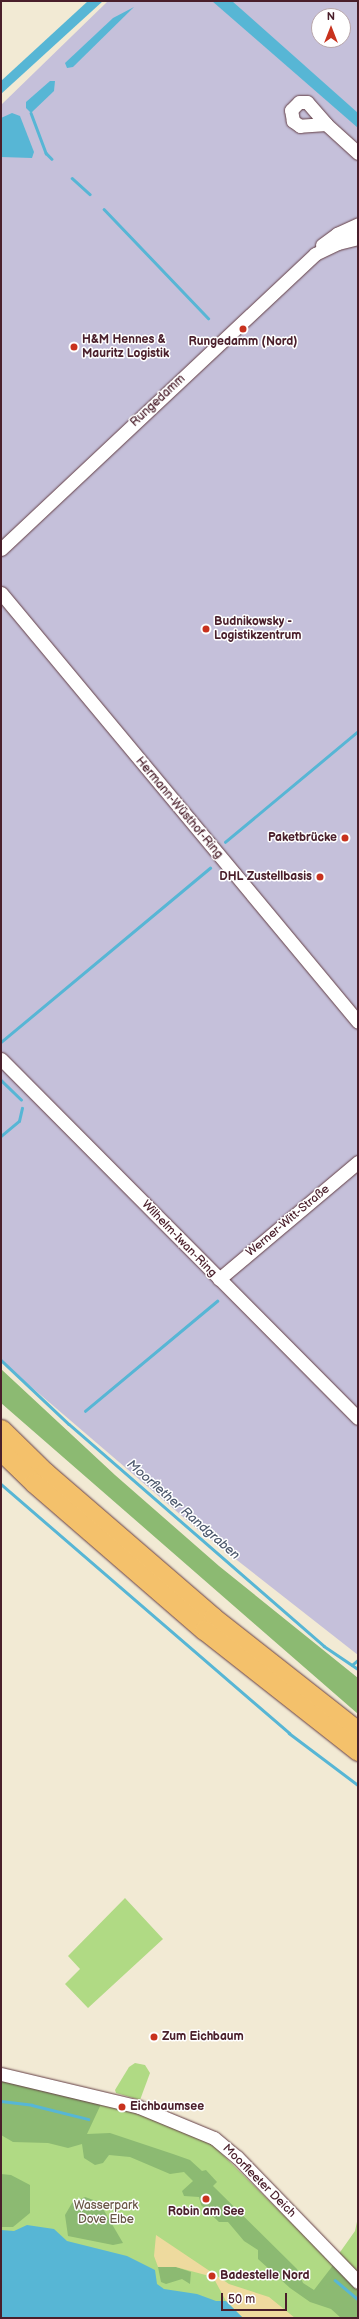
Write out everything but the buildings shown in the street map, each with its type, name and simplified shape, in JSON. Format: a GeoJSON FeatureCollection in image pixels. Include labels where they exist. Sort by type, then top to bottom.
{"type":"FeatureCollection","features":[{"type":"Feature","properties":{"kind":"highway"},"geometry":{"type":"LineString","coordinates":[[1,1429],[44,1472],[213,1617],[358,1731]]}},
{"type":"Feature","properties":{"kind":"highway"},"geometry":{"type":"LineString","coordinates":[[1,1452],[40,1488],[204,1630],[358,1751]]}},
{"type":"Feature","properties":{"kind":"street"},"geometry":{"type":"LineString","coordinates":[[326,124],[358,153]]}},
{"type":"Feature","properties":{"kind":"street","name":"Rungedamm"},"geometry":{"type":"LineString","coordinates":[[1,549],[331,238],[358,224]]}},
{"type":"Feature","properties":{"kind":"street","name":"Rungedamm"},"geometry":{"type":"LineString","coordinates":[[315,254],[338,243],[358,238]]}},
{"type":"Feature","properties":{"kind":"street","name":"Hermann-Wüsthof-Ring"},"geometry":{"type":"LineString","coordinates":[[1,593],[358,1022]]}},
{"type":"Feature","properties":{"kind":"street","name":"Wilhelm-Iwan-Ring"},"geometry":{"type":"LineString","coordinates":[[1,1059],[79,1135],[219,1279],[358,1418]]}},
{"type":"Feature","properties":{"kind":"street","name":"Werner-Witt-Straße"},"geometry":{"type":"LineString","coordinates":[[219,1279],[358,1162]]}},
{"type":"Feature","properties":{"kind":"street","name":"Moorfleeter Deich"},"geometry":{"type":"LineString","coordinates":[[1,2074],[139,2107],[214,2138],[237,2156],[358,2282]]}},
{"type":"Feature","properties":{"kind":"shaded area"},"geometry":{"type":"Polygon","coordinates":[[[108,1],[358,1],[358,1655],[196,1528],[1,1361],[1,105],[108,1]]]}},
{"type":"Feature","properties":{"kind":"green space"},"geometry":{"type":"Polygon","coordinates":[[[1,1369],[115,1475],[219,1566],[358,1678],[358,1714],[1,1403],[1,1369]]]}},
{"type":"Feature","properties":{"kind":"green space"},"geometry":{"type":"Polygon","coordinates":[[[125,1898],[163,1939],[88,2008],[65,1984],[80,1969],[68,1956],[125,1898]]]}},
{"type":"Feature","properties":{"kind":"green space"},"geometry":{"type":"Polygon","coordinates":[[[135,2063],[145,2065],[150,2073],[140,2100],[116,2093],[115,2090],[129,2067],[135,2063]]]}},
{"type":"Feature","properties":{"kind":"green space","name":"Wasserpark Dove Elbe"},"geometry":{"type":"Polygon","coordinates":[[[1,2079],[143,2114],[190,2132],[214,2146],[358,2289],[358,2318],[1,2318],[1,2079]]]}},
{"type":"Feature","properties":{"kind":"green space"},"geometry":{"type":"Polygon","coordinates":[[[1,2079],[102,2102],[87,2134],[110,2133],[190,2160],[202,2171],[206,2170],[217,2182],[213,2186],[297,2269],[303,2283],[314,2290],[334,2264],[358,2289],[358,2318],[341,2318],[331,2309],[310,2302],[290,2288],[258,2259],[258,2250],[244,2241],[228,2222],[219,2222],[201,2205],[199,2197],[184,2196],[182,2191],[193,2181],[184,2172],[170,2174],[130,2157],[109,2155],[103,2163],[95,2165],[84,2158],[82,2144],[68,2148],[48,2143],[13,2142],[1,2135],[1,2079]]]}},
{"type":"Feature","properties":{"kind":"green space"},"geometry":{"type":"Polygon","coordinates":[[[1,2174],[11,2175],[30,2185],[30,2213],[13,2227],[1,2227],[1,2174]]]}},
{"type":"Feature","properties":{"kind":"green space"},"geometry":{"type":"Polygon","coordinates":[[[85,2197],[99,2202],[123,2243],[113,2245],[68,2236],[65,2215],[72,2203],[85,2197]]]}},
{"type":"Feature","properties":{"kind":"green space"},"geometry":{"type":"Polygon","coordinates":[[[358,2217],[358,2274],[338,2255],[355,2231],[358,2217]]]}},
{"type":"Feature","properties":{"kind":"green space"},"geometry":{"type":"Polygon","coordinates":[[[158,2267],[176,2267],[191,2272],[190,2284],[182,2279],[166,2284],[161,2282],[158,2267]]]}},
{"type":"Feature","properties":{"kind":"sand","name":"Badestelle Nord"},"geometry":{"type":"Polygon","coordinates":[[[156,2235],[229,2284],[269,2297],[295,2318],[243,2318],[226,2301],[213,2277],[176,2267],[158,2267],[154,2256],[156,2235]]]}},
{"type":"Feature","properties":{"kind":"water"},"geometry":{"type":"Polygon","coordinates":[[[88,1],[103,1],[1,94],[1,81],[88,1]]]}},
{"type":"Feature","properties":{"kind":"water"},"geometry":{"type":"Polygon","coordinates":[[[212,1],[232,1],[358,113],[358,128],[212,1]]]}},
{"type":"Feature","properties":{"kind":"water"},"geometry":{"type":"Polygon","coordinates":[[[134,7],[73,67],[67,68],[65,63],[113,18],[134,7]]]}},
{"type":"Feature","properties":{"kind":"water"},"geometry":{"type":"Polygon","coordinates":[[[50,81],[55,81],[54,91],[31,113],[26,108],[26,102],[50,81]]]}},
{"type":"Feature","properties":{"kind":"water"},"geometry":{"type":"Polygon","coordinates":[[[12,113],[20,116],[34,152],[32,158],[1,157],[1,118],[12,113]]]}},
{"type":"Feature","properties":{"kind":"water"},"geometry":{"type":"Polygon","coordinates":[[[27,2225],[54,2229],[67,2241],[127,2256],[155,2270],[157,2284],[164,2289],[197,2294],[216,2301],[226,2301],[243,2318],[1,2318],[1,2230],[14,2231],[27,2225]]]}},
{"type":"Feature","properties":{"kind":"waterway"},"geometry":{"type":"LineString","coordinates":[[31,113],[46,153],[52,159]]}},
{"type":"Feature","properties":{"kind":"waterway"},"geometry":{"type":"LineString","coordinates":[[72,178],[90,194]]}},
{"type":"Feature","properties":{"kind":"waterway"},"geometry":{"type":"LineString","coordinates":[[104,209],[208,318]]}},
{"type":"Feature","properties":{"kind":"waterway"},"geometry":{"type":"LineString","coordinates":[[225,842],[358,731]]}},
{"type":"Feature","properties":{"kind":"waterway"},"geometry":{"type":"LineString","coordinates":[[1,1042],[210,868]]}},
{"type":"Feature","properties":{"kind":"waterway"},"geometry":{"type":"LineString","coordinates":[[1,1080],[21,1099]]}},
{"type":"Feature","properties":{"kind":"waterway"},"geometry":{"type":"LineString","coordinates":[[1,1136],[19,1121],[22,1108]]}},
{"type":"Feature","properties":{"kind":"waterway"},"geometry":{"type":"LineString","coordinates":[[85,1411],[217,1301]]}},
{"type":"Feature","properties":{"kind":"waterway","name":"Moorflether Randgraben"},"geometry":{"type":"LineString","coordinates":[[1,1360],[69,1424],[324,1646],[358,1669]]}},
{"type":"Feature","properties":{"kind":"waterway"},"geometry":{"type":"LineString","coordinates":[[1,1484],[289,1733],[358,1785]]}},
{"type":"Feature","properties":{"kind":"waterway","name":"Moorflether Randgraben"},"geometry":{"type":"LineString","coordinates":[[352,1665],[358,1660]]}},
{"type":"Feature","properties":{"kind":"waterway"},"geometry":{"type":"LineString","coordinates":[[1,2101],[32,2105],[88,2119]]}},
{"type":"Feature","properties":{"kind":"waterway"},"geometry":{"type":"LineString","coordinates":[[335,2280],[358,2299]]}},
{"type":"Feature","properties":{"kind":"place","name":"Rungedamm (Nord)"},"geometry":{"type":"Point","coordinates":[243,329]}},
{"type":"Feature","properties":{"kind":"place","name":"H&M Hennes & Mauritz Logistik"},"geometry":{"type":"Point","coordinates":[74,347]}},
{"type":"Feature","properties":{"kind":"place","name":"Budnikowsky - Logistikzentrum"},"geometry":{"type":"Point","coordinates":[206,629]}},
{"type":"Feature","properties":{"kind":"place","name":"Paketbrücke"},"geometry":{"type":"Point","coordinates":[345,838]}},
{"type":"Feature","properties":{"kind":"place","name":"DHL Zustellbasis"},"geometry":{"type":"Point","coordinates":[320,877]}},
{"type":"Feature","properties":{"kind":"place","name":"Zum Eichbaum"},"geometry":{"type":"Point","coordinates":[154,2037]}},
{"type":"Feature","properties":{"kind":"place","name":"Eichbaumsee"},"geometry":{"type":"Point","coordinates":[122,2107]}},
{"type":"Feature","properties":{"kind":"place","name":"Robin am See"},"geometry":{"type":"Point","coordinates":[206,2199]}},
{"type":"Feature","properties":{"kind":"place","name":"Badestelle Nord"},"geometry":{"type":"Point","coordinates":[212,2276]}}]}
